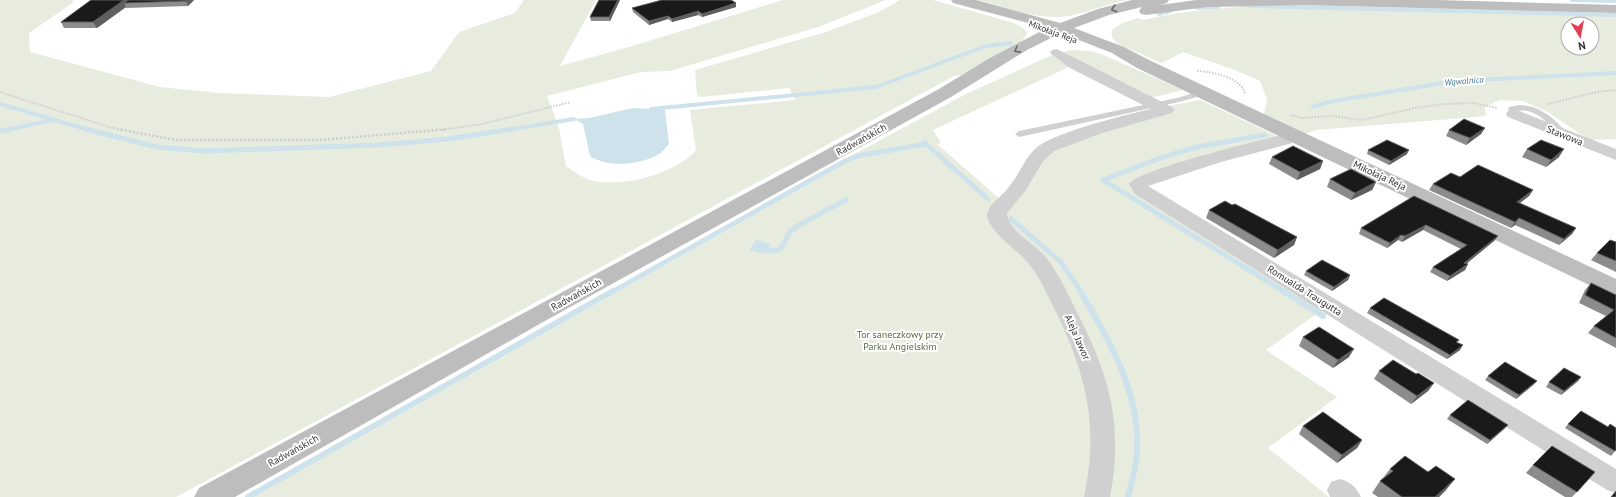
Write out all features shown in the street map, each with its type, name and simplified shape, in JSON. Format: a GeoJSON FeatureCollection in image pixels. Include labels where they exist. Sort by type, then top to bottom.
{"type":"FeatureCollection","features":[{"type":"Feature","properties":{"kind":"main road"},"geometry":{"type":"LineString","coordinates":[[1034,19],[1064,20],[1093,15],[1130,5],[1162,0]]}},
{"type":"Feature","properties":{"kind":"main road"},"geometry":{"type":"LineString","coordinates":[[1065,34],[1108,27],[1138,13],[1207,2],[1295,0],[1616,9]]}},
{"type":"Feature","properties":{"kind":"main road","name":"Mikołaja Reja"},"geometry":{"type":"LineString","coordinates":[[961,1],[1034,19],[1065,34],[1143,64],[1298,136],[1616,288]]}},
{"type":"Feature","properties":{"kind":"main road","name":"Mikołaja Reja"},"geometry":{"type":"LineString","coordinates":[[961,1],[1118,50],[1143,64]]}},
{"type":"Feature","properties":{"kind":"main road"},"geometry":{"type":"LineString","coordinates":[[1065,34],[1093,15]]}},
{"type":"Feature","properties":{"kind":"main road"},"geometry":{"type":"LineString","coordinates":[[1108,27],[1107,40],[1118,50]]}},
{"type":"Feature","properties":{"kind":"main road","name":"Radwańskich"},"geometry":{"type":"LineString","coordinates":[[209,497],[535,316],[945,93],[983,69],[1065,34]]}},
{"type":"Feature","properties":{"kind":"street"},"geometry":{"type":"LineString","coordinates":[[1057,53],[1075,64],[1155,104]]}},
{"type":"Feature","properties":{"kind":"street","name":"Aleja Jawor"},"geometry":{"type":"LineString","coordinates":[[1097,497],[1104,450],[1102,412],[1093,372],[1081,339],[1052,284],[1036,259],[1000,224],[997,216],[999,208],[1015,193],[1024,181],[1033,162],[1046,148],[1116,123],[1166,110],[1155,104]]}},
{"type":"Feature","properties":{"kind":"street","name":"Stawowa"},"geometry":{"type":"LineString","coordinates":[[1521,111],[1563,134],[1616,155]]}},
{"type":"Feature","properties":{"kind":"street","name":"Romualda Traugutta"},"geometry":{"type":"LineString","coordinates":[[1298,136],[1215,158],[1145,180],[1138,184],[1142,190],[1616,482]]}},
{"type":"Feature","properties":{"kind":"lane"},"geometry":{"type":"LineString","coordinates":[[1019,134],[1155,104],[1180,100],[1204,92]]}},
{"type":"Feature","properties":{"kind":"path"},"geometry":{"type":"LineString","coordinates":[[1290,114],[1302,118],[1333,116],[1362,120],[1415,108],[1474,103],[1521,111],[1597,92],[1616,90]]}},
{"type":"Feature","properties":{"kind":"path"},"geometry":{"type":"LineString","coordinates":[[0,92],[109,128],[176,140],[320,140],[431,131],[482,124],[528,114],[571,102]]}},
{"type":"Feature","properties":{"kind":"green space"},"geometry":{"type":"Polygon","coordinates":[[[0,0],[72,0],[74,2],[29,33],[30,52],[160,87],[218,93],[329,97],[431,71],[459,32],[515,13],[524,0],[596,0],[560,66],[629,47],[783,0],[886,0],[818,27],[670,71],[641,72],[547,96],[559,128],[566,166],[589,180],[606,182],[620,182],[649,177],[676,166],[687,158],[696,150],[690,110],[795,100],[789,88],[702,97],[697,95],[695,70],[826,32],[879,12],[900,0],[933,0],[1014,23],[1027,32],[1026,37],[1021,41],[1023,43],[963,75],[954,76],[176,497],[0,497],[0,0]]]}},
{"type":"Feature","properties":{"kind":"green space"},"geometry":{"type":"Polygon","coordinates":[[[978,0],[1126,0],[1069,16],[1046,17],[1023,13],[978,0]]]}},
{"type":"Feature","properties":{"kind":"green space"},"geometry":{"type":"Polygon","coordinates":[[[1263,4],[1616,14],[1616,139],[1589,140],[1548,112],[1523,101],[1499,100],[1484,108],[1487,115],[1476,117],[1316,130],[1305,134],[1264,115],[1267,99],[1260,81],[1235,70],[1183,52],[1162,63],[1118,44],[1112,38],[1112,30],[1120,24],[1138,18],[1143,20],[1178,13],[1263,4]]]}},
{"type":"Feature","properties":{"kind":"green space"},"geometry":{"type":"Polygon","coordinates":[[[1071,50],[1090,51],[1101,54],[1183,90],[1150,98],[1061,53],[1071,50]]]}},
{"type":"Feature","properties":{"kind":"green space","name":"Tor saneczkowy przy Parku Angielskim"},"geometry":{"type":"Polygon","coordinates":[[[1052,55],[1073,65],[933,130],[941,143],[937,144],[1001,200],[1028,159],[1108,120],[1148,110],[1200,100],[1292,143],[1213,163],[1155,181],[1145,188],[1326,307],[1266,350],[1337,397],[1268,448],[1329,497],[254,497],[843,165],[851,156],[966,94],[1052,55]]]}},
{"type":"Feature","properties":{"kind":"water"},"geometry":{"type":"Polygon","coordinates":[[[633,108],[665,110],[669,144],[662,152],[641,161],[624,164],[614,164],[597,160],[590,156],[583,124],[574,119],[589,118],[633,108]]]}},
{"type":"Feature","properties":{"kind":"water"},"geometry":{"type":"Polygon","coordinates":[[[756,240],[771,244],[764,254],[749,250],[756,240]]]}},
{"type":"Feature","properties":{"kind":"building"},"geometry":{"type":"Polygon","coordinates":[[[91,0],[124,0],[93,22],[61,22],[91,0]]]}},
{"type":"Feature","properties":{"kind":"building"},"geometry":{"type":"Polygon","coordinates":[[[128,0],[187,0],[124,3],[128,0]]]}},
{"type":"Feature","properties":{"kind":"building"},"geometry":{"type":"Polygon","coordinates":[[[599,0],[618,0],[609,17],[590,17],[599,0]]]}},
{"type":"Feature","properties":{"kind":"building"},"geometry":{"type":"Polygon","coordinates":[[[662,0],[731,0],[736,3],[702,14],[698,11],[672,19],[668,16],[649,21],[632,8],[662,0]]]}},
{"type":"Feature","properties":{"kind":"building"},"geometry":{"type":"Polygon","coordinates":[[[1464,119],[1485,128],[1470,138],[1449,130],[1464,119]]]}},
{"type":"Feature","properties":{"kind":"building"},"geometry":{"type":"Polygon","coordinates":[[[1387,140],[1409,150],[1391,161],[1368,150],[1387,140]]]}},
{"type":"Feature","properties":{"kind":"building"},"geometry":{"type":"Polygon","coordinates":[[[1541,140],[1564,149],[1551,160],[1527,149],[1541,140]]]}},
{"type":"Feature","properties":{"kind":"building"},"geometry":{"type":"Polygon","coordinates":[[[1293,146],[1323,161],[1300,172],[1272,157],[1293,146]]]}},
{"type":"Feature","properties":{"kind":"building"},"geometry":{"type":"Polygon","coordinates":[[[1478,165],[1533,190],[1517,202],[1576,228],[1564,239],[1519,218],[1515,222],[1433,184],[1451,173],[1460,177],[1478,165]]]}},
{"type":"Feature","properties":{"kind":"building"},"geometry":{"type":"Polygon","coordinates":[[[1351,169],[1376,182],[1355,193],[1330,179],[1351,169]]]}},
{"type":"Feature","properties":{"kind":"building"},"geometry":{"type":"Polygon","coordinates":[[[1414,196],[1498,236],[1464,263],[1468,264],[1450,276],[1433,267],[1467,245],[1426,225],[1405,236],[1401,235],[1390,243],[1361,228],[1414,196]]]}},
{"type":"Feature","properties":{"kind":"building"},"geometry":{"type":"Polygon","coordinates":[[[1225,201],[1232,205],[1235,204],[1297,237],[1278,250],[1209,210],[1225,201]]]}},
{"type":"Feature","properties":{"kind":"building"},"geometry":{"type":"Polygon","coordinates":[[[1610,240],[1616,242],[1616,261],[1597,253],[1610,240]]]}},
{"type":"Feature","properties":{"kind":"building"},"geometry":{"type":"Polygon","coordinates":[[[1322,260],[1350,275],[1334,287],[1306,271],[1322,260]]]}},
{"type":"Feature","properties":{"kind":"building"},"geometry":{"type":"Polygon","coordinates":[[[1591,283],[1616,295],[1616,338],[1594,326],[1614,310],[1585,295],[1591,283]]]}},
{"type":"Feature","properties":{"kind":"building"},"geometry":{"type":"Polygon","coordinates":[[[1384,298],[1459,340],[1456,342],[1463,345],[1450,355],[1370,308],[1384,298]]]}},
{"type":"Feature","properties":{"kind":"building"},"geometry":{"type":"Polygon","coordinates":[[[1319,327],[1354,349],[1338,360],[1303,337],[1319,327]]]}},
{"type":"Feature","properties":{"kind":"building"},"geometry":{"type":"Polygon","coordinates":[[[1393,360],[1434,383],[1417,396],[1379,371],[1393,360]]]}},
{"type":"Feature","properties":{"kind":"building"},"geometry":{"type":"Polygon","coordinates":[[[1505,362],[1537,381],[1519,395],[1488,376],[1505,362]]]}},
{"type":"Feature","properties":{"kind":"building"},"geometry":{"type":"Polygon","coordinates":[[[1564,368],[1581,377],[1564,391],[1549,382],[1564,368]]]}},
{"type":"Feature","properties":{"kind":"building"},"geometry":{"type":"Polygon","coordinates":[[[1468,400],[1508,425],[1490,440],[1450,415],[1468,400]]]}},
{"type":"Feature","properties":{"kind":"building"},"geometry":{"type":"Polygon","coordinates":[[[1581,411],[1608,427],[1610,424],[1616,428],[1615,451],[1568,424],[1581,411]]]}},
{"type":"Feature","properties":{"kind":"building"},"geometry":{"type":"Polygon","coordinates":[[[1323,412],[1362,440],[1342,455],[1303,426],[1323,412]]]}},
{"type":"Feature","properties":{"kind":"building"},"geometry":{"type":"Polygon","coordinates":[[[1552,446],[1595,472],[1577,492],[1533,465],[1552,446]]]}},
{"type":"Feature","properties":{"kind":"building"},"geometry":{"type":"Polygon","coordinates":[[[1405,456],[1428,472],[1436,466],[1455,479],[1435,497],[1402,497],[1380,481],[1393,471],[1390,469],[1405,456]]]}},
{"type":"Feature","properties":{"kind":"building"},"geometry":{"type":"Polygon","coordinates":[[[1616,491],[1616,497],[1611,497],[1616,491]]]}},
{"type":"Feature","properties":{"kind":"waterway"},"geometry":{"type":"LineString","coordinates":[[1572,0],[1616,1]]}},
{"type":"Feature","properties":{"kind":"waterway"},"geometry":{"type":"LineString","coordinates":[[1251,6],[1616,15]]}},
{"type":"Feature","properties":{"kind":"waterway"},"geometry":{"type":"LineString","coordinates":[[1197,8],[1218,7]]}},
{"type":"Feature","properties":{"kind":"waterway"},"geometry":{"type":"LineString","coordinates":[[1159,14],[1170,11]]}},
{"type":"Feature","properties":{"kind":"waterway"},"geometry":{"type":"LineString","coordinates":[[651,109],[876,87],[986,46],[1011,43]]}},
{"type":"Feature","properties":{"kind":"waterway","name":"Wąwolnica"},"geometry":{"type":"LineString","coordinates":[[1313,107],[1328,102],[1455,81],[1616,73]]}},
{"type":"Feature","properties":{"kind":"waterway"},"geometry":{"type":"LineString","coordinates":[[0,104],[89,130]]}},
{"type":"Feature","properties":{"kind":"waterway"},"geometry":{"type":"LineString","coordinates":[[507,130],[574,119]]}},
{"type":"Feature","properties":{"kind":"waterway"},"geometry":{"type":"LineString","coordinates":[[7,130],[51,120]]}},
{"type":"Feature","properties":{"kind":"waterway"},"geometry":{"type":"LineString","coordinates":[[0,131],[11,129]]}},
{"type":"Feature","properties":{"kind":"waterway"},"geometry":{"type":"LineString","coordinates":[[85,129],[89,130]]}},
{"type":"Feature","properties":{"kind":"waterway"},"geometry":{"type":"LineString","coordinates":[[89,130],[157,147],[205,151],[379,145],[447,139],[513,129]]}},
{"type":"Feature","properties":{"kind":"waterway"},"geometry":{"type":"LineString","coordinates":[[1264,135],[1197,147],[1163,157],[1103,180],[1285,292]]}},
{"type":"Feature","properties":{"kind":"waterway"},"geometry":{"type":"LineString","coordinates":[[612,292],[845,161],[857,156],[926,144]]}},
{"type":"Feature","properties":{"kind":"waterway"},"geometry":{"type":"LineString","coordinates":[[926,144],[988,199]]}},
{"type":"Feature","properties":{"kind":"waterway"},"geometry":{"type":"LineString","coordinates":[[767,250],[777,251],[780,249],[791,231],[795,228],[846,200]]}},
{"type":"Feature","properties":{"kind":"waterway"},"geometry":{"type":"LineString","coordinates":[[1011,219],[1061,262],[1081,292]]}},
{"type":"Feature","properties":{"kind":"waterway"},"geometry":{"type":"LineString","coordinates":[[248,497],[613,291]]}},
{"type":"Feature","properties":{"kind":"waterway"},"geometry":{"type":"LineString","coordinates":[[1080,291],[1112,348],[1121,368],[1134,409],[1137,430],[1137,452],[1135,469],[1128,497]]}},
{"type":"Feature","properties":{"kind":"waterway"},"geometry":{"type":"LineString","coordinates":[[1283,291],[1323,316]]}}]}
